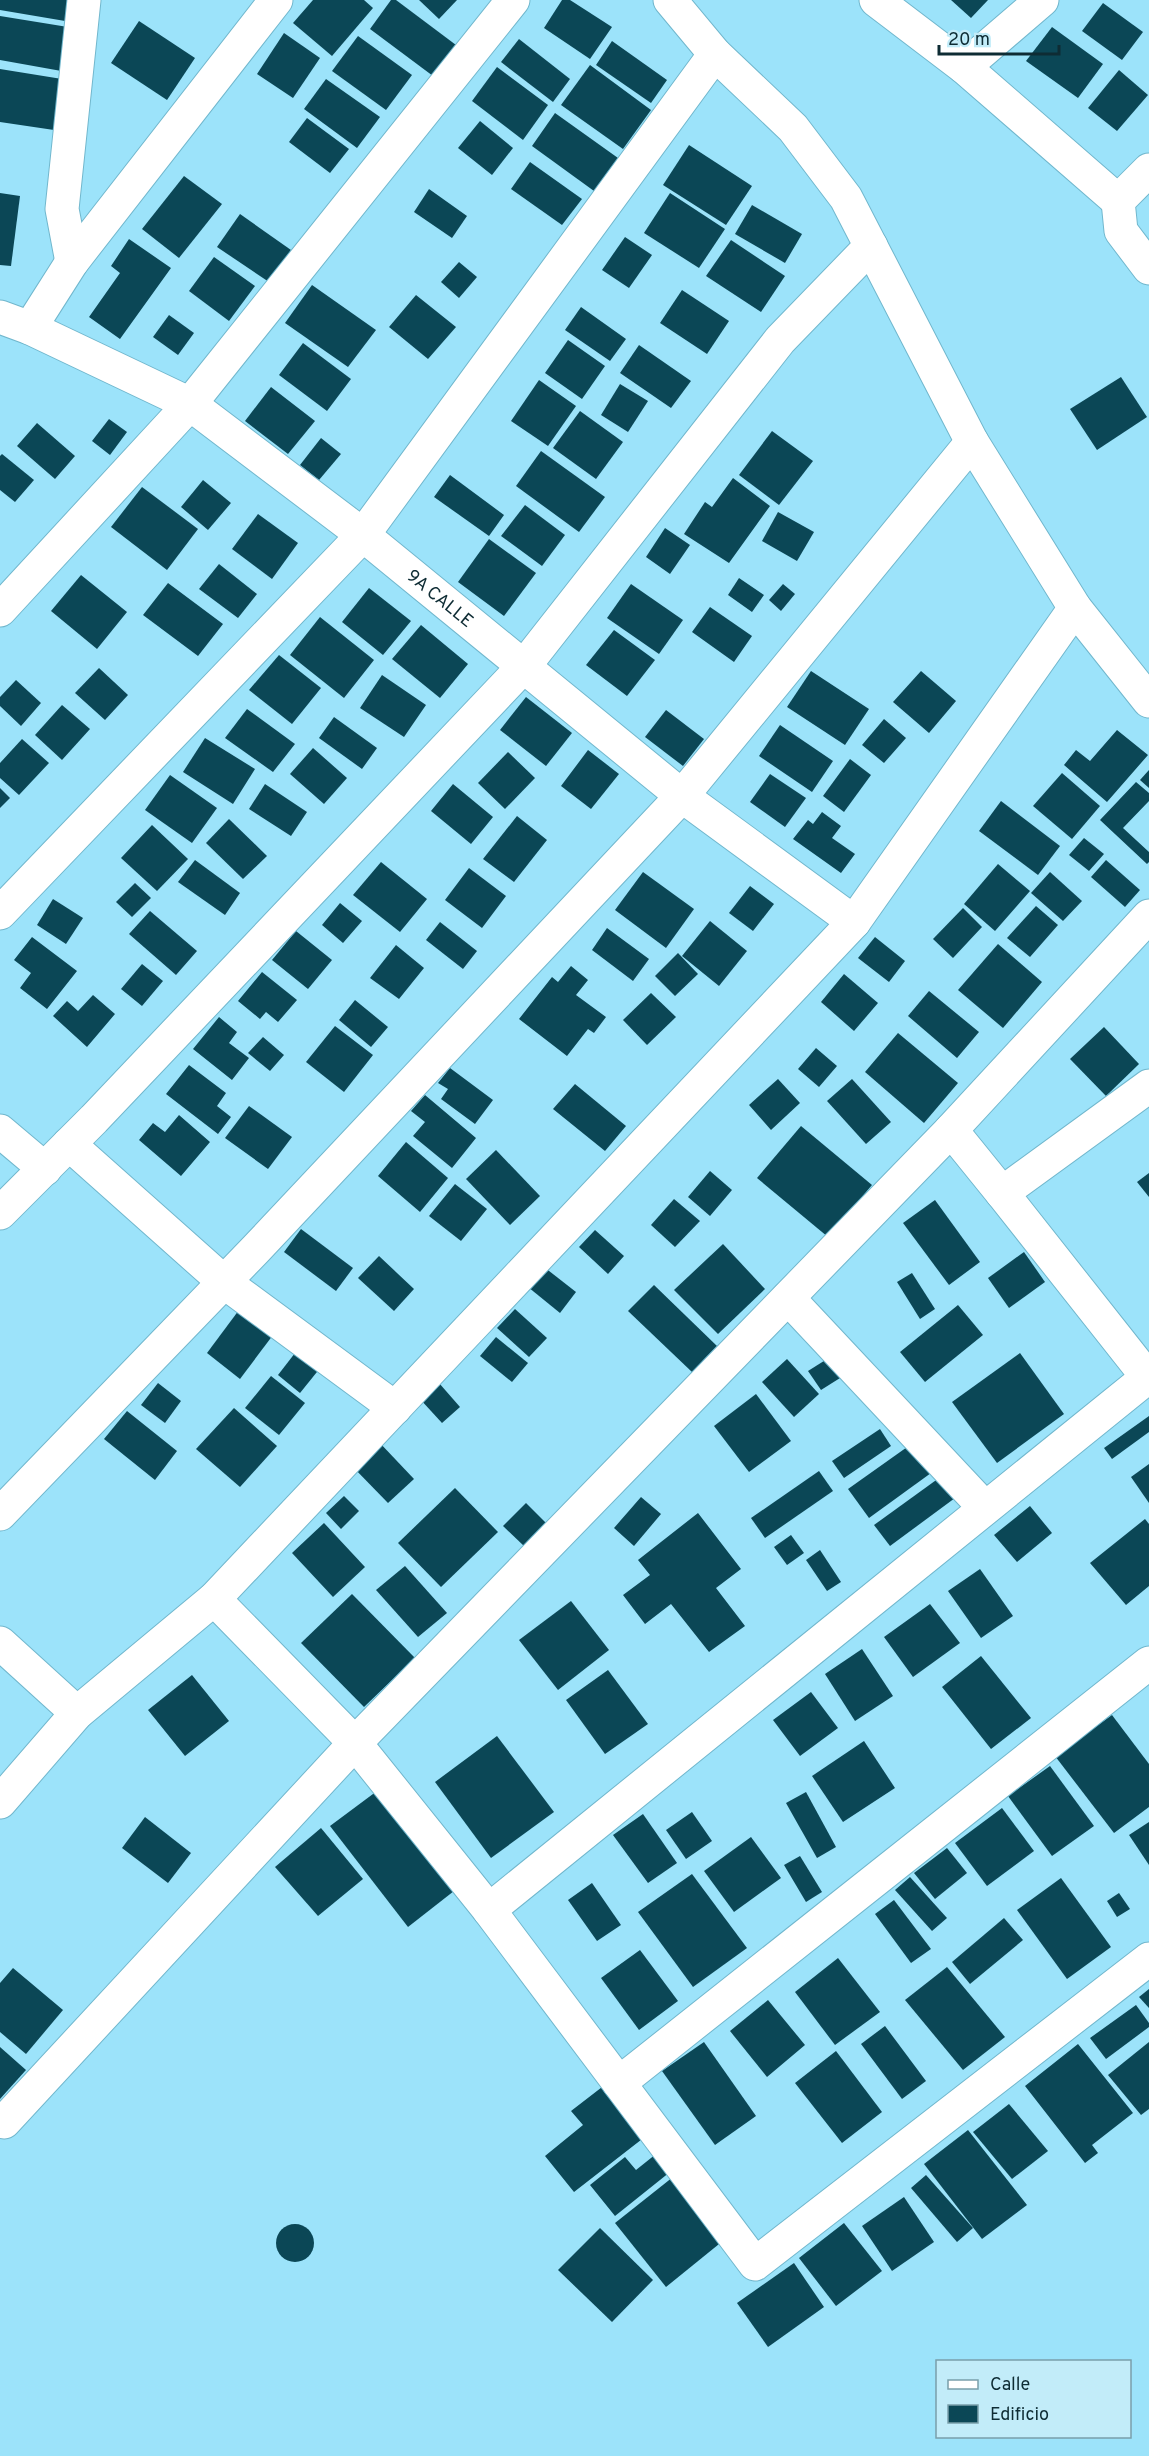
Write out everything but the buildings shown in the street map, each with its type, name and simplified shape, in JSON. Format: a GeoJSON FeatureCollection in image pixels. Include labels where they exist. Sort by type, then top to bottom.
{"type":"FeatureCollection","features":[{"type":"Feature","properties":{"kind":"street"},"geometry":{"type":"LineString","coordinates":[[72,262],[62,209],[84,0]]}},
{"type":"Feature","properties":{"kind":"street"},"geometry":{"type":"LineString","coordinates":[[15,323],[72,262],[276,0]]}},
{"type":"Feature","properties":{"kind":"street"},"geometry":{"type":"LineString","coordinates":[[0,610],[190,404],[513,0]]}},
{"type":"Feature","properties":{"kind":"street"},"geometry":{"type":"LineString","coordinates":[[670,0],[715,54],[793,128],[846,198],[972,442],[1075,608],[1149,700]]}},
{"type":"Feature","properties":{"kind":"street"},"geometry":{"type":"LineString","coordinates":[[876,0],[964,67],[1118,201],[1121,231],[1149,268]]}},
{"type":"Feature","properties":{"kind":"street"},"geometry":{"type":"LineString","coordinates":[[964,67],[1042,0]]}},
{"type":"Feature","properties":{"kind":"street"},"geometry":{"type":"LineString","coordinates":[[0,913],[363,535],[715,54]]}},
{"type":"Feature","properties":{"kind":"street"},"geometry":{"type":"LineString","coordinates":[[1118,201],[1149,170]]}},
{"type":"Feature","properties":{"kind":"street"},"geometry":{"type":"LineString","coordinates":[[0,1213],[69,1144],[525,665],[780,340],[871,246]]}},
{"type":"Feature","properties":{"kind":"street","name":"9A CALLE"},"geometry":{"type":"LineString","coordinates":[[15,323],[190,404],[363,535],[525,665],[682,796],[854,922]]}},
{"type":"Feature","properties":{"kind":"street"},"geometry":{"type":"LineString","coordinates":[[0,1514],[224,1282],[682,796],[972,442]]}},
{"type":"Feature","properties":{"kind":"street"},"geometry":{"type":"LineString","coordinates":[[0,1802],[77,1713],[214,1599],[854,922],[1075,608]]}},
{"type":"Feature","properties":{"kind":"street"},"geometry":{"type":"LineString","coordinates":[[4,2122],[355,1743],[951,1130],[1149,916]]}},
{"type":"Feature","properties":{"kind":"street"},"geometry":{"type":"LineString","coordinates":[[1002,1193],[1149,1086]]}},
{"type":"Feature","properties":{"kind":"street"},"geometry":{"type":"LineString","coordinates":[[489,1910],[1148,1377],[951,1130]]}},
{"type":"Feature","properties":{"kind":"street"},"geometry":{"type":"LineString","coordinates":[[0,1131],[45,1168]]}},
{"type":"Feature","properties":{"kind":"street"},"geometry":{"type":"LineString","coordinates":[[69,1144],[224,1282],[395,1408]]}},
{"type":"Feature","properties":{"kind":"street"},"geometry":{"type":"LineString","coordinates":[[788,1298],[985,1509]]}},
{"type":"Feature","properties":{"kind":"street"},"geometry":{"type":"LineString","coordinates":[[214,1599],[355,1743],[489,1910],[755,2264],[1149,1959]]}},
{"type":"Feature","properties":{"kind":"street"},"geometry":{"type":"LineString","coordinates":[[0,1643],[77,1713]]}},
{"type":"Feature","properties":{"kind":"street"},"geometry":{"type":"LineString","coordinates":[[619,2083],[1149,1663]]}}]}
